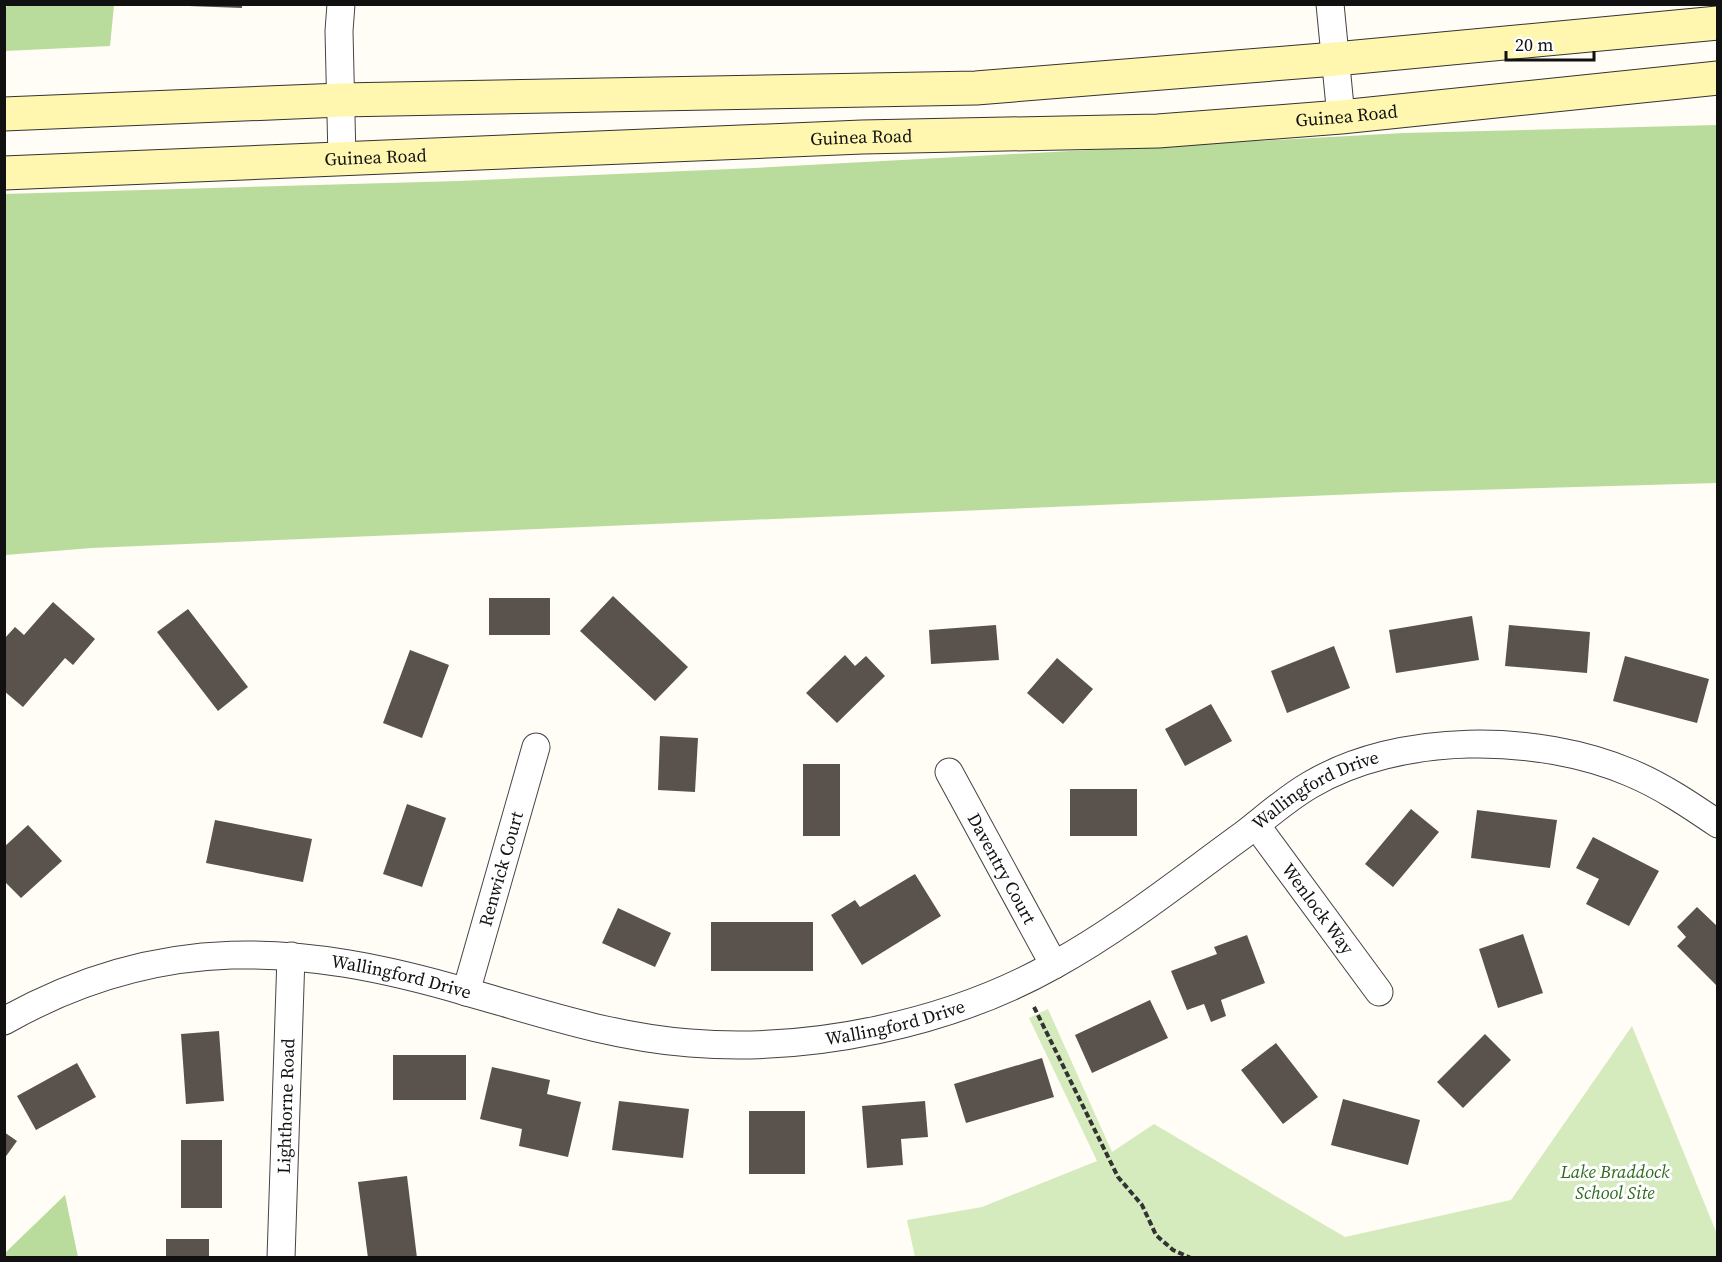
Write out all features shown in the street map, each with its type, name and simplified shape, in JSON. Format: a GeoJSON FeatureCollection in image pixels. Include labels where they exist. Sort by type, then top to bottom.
{"type":"FeatureCollection","features":[{"type":"Feature","properties":{"kind":"main road"},"geometry":{"type":"LineString","coordinates":[[4,114],[340,100],[976,87],[1335,59],[1718,23]]}},
{"type":"Feature","properties":{"kind":"main road","name":"Guinea Road"},"geometry":{"type":"LineString","coordinates":[[4,173],[862,137],[1158,131],[1341,117],[1718,78]]}},
{"type":"Feature","properties":{"kind":"street"},"geometry":{"type":"LineString","coordinates":[[341,4],[339,31],[342,159]]}},
{"type":"Feature","properties":{"kind":"street"},"geometry":{"type":"LineString","coordinates":[[1330,4],[1341,117]]}},
{"type":"Feature","properties":{"kind":"street","name":"Wallingford Drive"},"geometry":{"type":"LineString","coordinates":[[4,1021],[76,986],[162,960],[218,955],[291,956],[352,962],[466,992],[534,1013],[626,1035],[694,1043],[762,1044],[840,1036],[921,1019],[1024,981],[1112,932],[1308,786],[1335,772],[1405,752],[1479,744],[1551,750],[1600,762],[1668,791],[1718,824]]}},
{"type":"Feature","properties":{"kind":"street","name":"Renwick Court"},"geometry":{"type":"LineString","coordinates":[[466,992],[536,747]]}},
{"type":"Feature","properties":{"kind":"street","name":"Daventry Court"},"geometry":{"type":"LineString","coordinates":[[949,772],[1054,965]]}},
{"type":"Feature","properties":{"kind":"street","name":"Wenlock Way"},"geometry":{"type":"LineString","coordinates":[[1256,825],[1379,992]]}},
{"type":"Feature","properties":{"kind":"street","name":"Lighthorne Road"},"geometry":{"type":"LineString","coordinates":[[281,1257],[291,956]]}},
{"type":"Feature","properties":{"kind":"path"},"geometry":{"type":"LineString","coordinates":[[1024,981],[1118,1177],[1142,1205],[1156,1236],[1173,1250],[1191,1257]]}},
{"type":"Feature","properties":{"kind":"green space"},"geometry":{"type":"Polygon","coordinates":[[[7,5],[114,5],[110,46],[5,51],[7,5]]]}},
{"type":"Feature","properties":{"kind":"green space"},"geometry":{"type":"Polygon","coordinates":[[[1717,125],[1717,483],[1404,492],[92,548],[5,555],[4,194],[459,181],[754,168],[1404,133],[1717,125]]]}},
{"type":"Feature","properties":{"kind":"green space","name":"Lake Braddock School Site"},"geometry":{"type":"Polygon","coordinates":[[[1048,1009],[1112,1152],[1154,1124],[1345,1237],[1511,1200],[1632,1026],[1717,1234],[1717,1257],[915,1257],[907,1220],[982,1207],[1097,1161],[1029,1018],[1048,1009]]]}},
{"type":"Feature","properties":{"kind":"green space"},"geometry":{"type":"Polygon","coordinates":[[[65,1195],[78,1257],[5,1257],[5,1253],[65,1195]]]}},
{"type":"Feature","properties":{"kind":"building"},"geometry":{"type":"Polygon","coordinates":[[[189,4],[242,4],[242,8],[189,6],[189,4]]]}},
{"type":"Feature","properties":{"kind":"building"},"geometry":{"type":"Polygon","coordinates":[[[613,596],[688,667],[655,701],[580,631],[613,596]]]}},
{"type":"Feature","properties":{"kind":"building"},"geometry":{"type":"Polygon","coordinates":[[[489,598],[550,598],[550,635],[489,635],[489,598]]]}},
{"type":"Feature","properties":{"kind":"building"},"geometry":{"type":"Polygon","coordinates":[[[53,602],[95,639],[73,665],[65,658],[23,707],[4,691],[4,639],[15,627],[24,635],[53,602]]]}},
{"type":"Feature","properties":{"kind":"building"},"geometry":{"type":"Polygon","coordinates":[[[188,609],[248,687],[218,711],[157,632],[188,609]]]}},
{"type":"Feature","properties":{"kind":"building"},"geometry":{"type":"Polygon","coordinates":[[[1472,616],[1479,660],[1396,673],[1389,630],[1472,616]]]}},
{"type":"Feature","properties":{"kind":"building"},"geometry":{"type":"Polygon","coordinates":[[[996,625],[999,660],[931,664],[929,630],[996,625]]]}},
{"type":"Feature","properties":{"kind":"building"},"geometry":{"type":"Polygon","coordinates":[[[1509,625],[1590,632],[1587,673],[1505,666],[1509,625]]]}},
{"type":"Feature","properties":{"kind":"building"},"geometry":{"type":"Polygon","coordinates":[[[1334,646],[1350,688],[1287,713],[1271,671],[1334,646]]]}},
{"type":"Feature","properties":{"kind":"building"},"geometry":{"type":"Polygon","coordinates":[[[410,650],[449,665],[422,738],[383,723],[410,650]]]}},
{"type":"Feature","properties":{"kind":"building"},"geometry":{"type":"Polygon","coordinates":[[[845,655],[855,666],[866,656],[885,676],[837,723],[806,693],[845,655]]]}},
{"type":"Feature","properties":{"kind":"building"},"geometry":{"type":"Polygon","coordinates":[[[1625,656],[1709,679],[1697,723],[1613,701],[1625,656]]]}},
{"type":"Feature","properties":{"kind":"building"},"geometry":{"type":"Polygon","coordinates":[[[1057,658],[1093,689],[1063,724],[1027,693],[1057,658]]]}},
{"type":"Feature","properties":{"kind":"building"},"geometry":{"type":"Polygon","coordinates":[[[1211,704],[1232,741],[1185,766],[1165,729],[1211,704]]]}},
{"type":"Feature","properties":{"kind":"building"},"geometry":{"type":"Polygon","coordinates":[[[660,736],[698,738],[695,792],[658,790],[660,736]]]}},
{"type":"Feature","properties":{"kind":"building"},"geometry":{"type":"Polygon","coordinates":[[[803,764],[840,764],[840,836],[803,836],[803,764]]]}},
{"type":"Feature","properties":{"kind":"building"},"geometry":{"type":"Polygon","coordinates":[[[1070,789],[1137,789],[1137,836],[1070,836],[1070,789]]]}},
{"type":"Feature","properties":{"kind":"building"},"geometry":{"type":"Polygon","coordinates":[[[407,804],[446,818],[422,887],[383,874],[407,804]]]}},
{"type":"Feature","properties":{"kind":"building"},"geometry":{"type":"Polygon","coordinates":[[[1411,809],[1439,832],[1393,887],[1365,864],[1411,809]]]}},
{"type":"Feature","properties":{"kind":"building"},"geometry":{"type":"Polygon","coordinates":[[[1477,810],[1557,820],[1550,868],[1471,858],[1477,810]]]}},
{"type":"Feature","properties":{"kind":"building"},"geometry":{"type":"Polygon","coordinates":[[[215,820],[312,839],[303,882],[206,863],[215,820]]]}},
{"type":"Feature","properties":{"kind":"building"},"geometry":{"type":"Polygon","coordinates":[[[28,825],[62,861],[21,898],[4,881],[4,847],[28,825]]]}},
{"type":"Feature","properties":{"kind":"building"},"geometry":{"type":"Polygon","coordinates":[[[1593,837],[1659,871],[1629,926],[1586,904],[1599,879],[1576,868],[1593,837]]]}},
{"type":"Feature","properties":{"kind":"building"},"geometry":{"type":"Polygon","coordinates":[[[915,874],[941,916],[862,965],[831,915],[855,900],[860,907],[915,874]]]}},
{"type":"Feature","properties":{"kind":"building"},"geometry":{"type":"Polygon","coordinates":[[[1697,907],[1718,927],[1718,987],[1677,946],[1686,937],[1677,927],[1697,907]]]}},
{"type":"Feature","properties":{"kind":"building"},"geometry":{"type":"Polygon","coordinates":[[[618,908],[671,933],[655,967],[602,943],[618,908]]]}},
{"type":"Feature","properties":{"kind":"building"},"geometry":{"type":"Polygon","coordinates":[[[711,922],[813,922],[813,971],[711,971],[711,922]]]}},
{"type":"Feature","properties":{"kind":"building"},"geometry":{"type":"Polygon","coordinates":[[[1523,934],[1543,993],[1498,1008],[1479,949],[1523,934]]]}},
{"type":"Feature","properties":{"kind":"building"},"geometry":{"type":"Polygon","coordinates":[[[1247,935],[1265,983],[1221,1000],[1226,1016],[1211,1022],[1204,1004],[1187,1010],[1171,971],[1217,954],[1214,947],[1247,935]]]}},
{"type":"Feature","properties":{"kind":"building"},"geometry":{"type":"Polygon","coordinates":[[[1150,1000],[1168,1038],[1092,1073],[1075,1035],[1150,1000]]]}},
{"type":"Feature","properties":{"kind":"building"},"geometry":{"type":"Polygon","coordinates":[[[219,1031],[224,1101],[186,1104],[181,1034],[219,1031]]]}},
{"type":"Feature","properties":{"kind":"building"},"geometry":{"type":"Polygon","coordinates":[[[1485,1034],[1511,1060],[1463,1108],[1437,1082],[1485,1034]]]}},
{"type":"Feature","properties":{"kind":"building"},"geometry":{"type":"Polygon","coordinates":[[[1276,1043],[1318,1097],[1283,1124],[1241,1070],[1276,1043]]]}},
{"type":"Feature","properties":{"kind":"building"},"geometry":{"type":"Polygon","coordinates":[[[393,1055],[466,1055],[466,1100],[393,1100],[393,1055]]]}},
{"type":"Feature","properties":{"kind":"building"},"geometry":{"type":"Polygon","coordinates":[[[1042,1058],[1054,1097],[966,1123],[954,1084],[1042,1058]]]}},
{"type":"Feature","properties":{"kind":"building"},"geometry":{"type":"Polygon","coordinates":[[[77,1063],[96,1097],[36,1130],[17,1096],[77,1063]]]}},
{"type":"Feature","properties":{"kind":"building"},"geometry":{"type":"Polygon","coordinates":[[[492,1067],[550,1080],[547,1094],[581,1102],[568,1157],[519,1146],[522,1129],[480,1119],[492,1067]]]}},
{"type":"Feature","properties":{"kind":"building"},"geometry":{"type":"Polygon","coordinates":[[[1343,1099],[1420,1120],[1408,1165],[1331,1145],[1343,1099]]]}},
{"type":"Feature","properties":{"kind":"building"},"geometry":{"type":"Polygon","coordinates":[[[619,1101],[689,1109],[683,1158],[612,1150],[619,1101]]]}},
{"type":"Feature","properties":{"kind":"building"},"geometry":{"type":"Polygon","coordinates":[[[925,1101],[928,1137],[901,1139],[903,1165],[867,1168],[862,1106],[925,1101]]]}},
{"type":"Feature","properties":{"kind":"building"},"geometry":{"type":"Polygon","coordinates":[[[749,1111],[805,1111],[805,1174],[749,1174],[749,1111]]]}},
{"type":"Feature","properties":{"kind":"building"},"geometry":{"type":"Polygon","coordinates":[[[4,1132],[17,1141],[4,1159],[4,1132]]]}},
{"type":"Feature","properties":{"kind":"building"},"geometry":{"type":"Polygon","coordinates":[[[181,1140],[222,1140],[222,1208],[181,1208],[181,1140]]]}},
{"type":"Feature","properties":{"kind":"building"},"geometry":{"type":"Polygon","coordinates":[[[407,1176],[417,1258],[368,1258],[358,1182],[407,1176]]]}},
{"type":"Feature","properties":{"kind":"building"},"geometry":{"type":"Polygon","coordinates":[[[166,1239],[209,1239],[209,1258],[166,1258],[166,1239]]]}}]}
